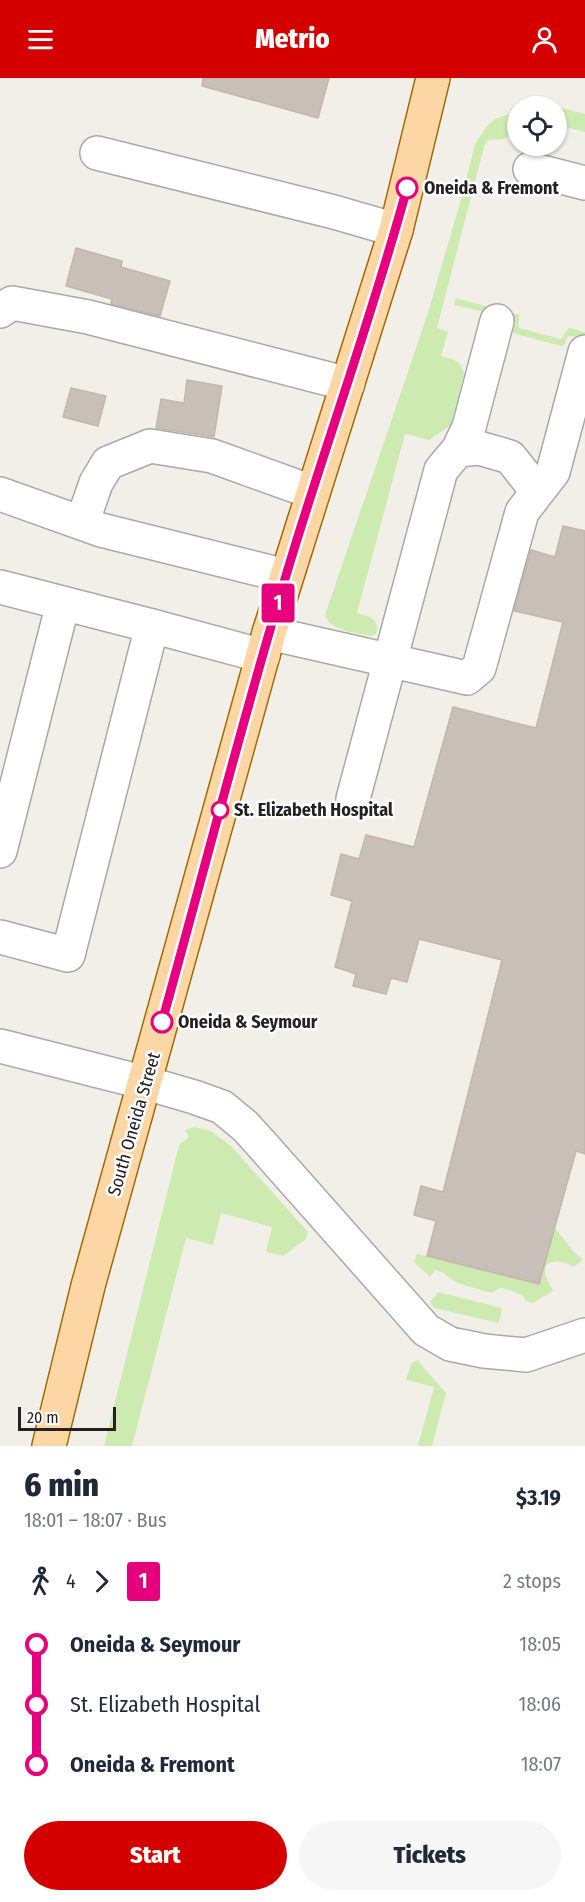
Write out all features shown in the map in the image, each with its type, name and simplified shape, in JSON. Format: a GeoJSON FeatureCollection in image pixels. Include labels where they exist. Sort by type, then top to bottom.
{"type":"FeatureCollection","features":[{"type":"Feature","properties":{"kind":"main road","name":"South Oneida Street"},"geometry":{"type":"LineString","coordinates":[[49,1446],[88,1286],[266,644],[396,231],[433,78]]}},
{"type":"Feature","properties":{"kind":"street"},"geometry":{"type":"LineString","coordinates":[[97,153],[334,212],[396,231]]}},
{"type":"Feature","properties":{"kind":"street"},"geometry":{"type":"LineString","coordinates":[[530,170],[585,183]]}},
{"type":"Feature","properties":{"kind":"street"},"geometry":{"type":"LineString","coordinates":[[0,311],[12,303],[88,317],[348,384]]}},
{"type":"Feature","properties":{"kind":"street"},"geometry":{"type":"LineString","coordinates":[[353,799],[441,470],[458,450],[469,427],[497,321]]}},
{"type":"Feature","properties":{"kind":"street"},"geometry":{"type":"LineString","coordinates":[[0,588],[152,626],[391,661],[467,678],[479,668],[522,512],[553,472],[585,352]]}},
{"type":"Feature","properties":{"kind":"street"},"geometry":{"type":"LineString","coordinates":[[82,523],[96,483],[108,463],[150,446],[212,456],[312,492]]}},
{"type":"Feature","properties":{"kind":"street"},"geometry":{"type":"LineString","coordinates":[[458,450],[479,448],[510,457],[537,491]]}},
{"type":"Feature","properties":{"kind":"street"},"geometry":{"type":"LineString","coordinates":[[0,494],[101,530],[286,576]]}},
{"type":"Feature","properties":{"kind":"street"},"geometry":{"type":"LineString","coordinates":[[0,851],[63,603]]}},
{"type":"Feature","properties":{"kind":"street"},"geometry":{"type":"LineString","coordinates":[[0,937],[68,955],[152,626]]}},
{"type":"Feature","properties":{"kind":"street"},"geometry":{"type":"LineString","coordinates":[[0,1046],[146,1083],[222,1107],[245,1126],[426,1330],[450,1344],[484,1351],[526,1355],[585,1335]]}},
{"type":"Feature","properties":{"kind":"green space"},"geometry":{"type":"Polygon","coordinates":[[[567,110],[585,114],[585,132],[567,128],[567,110]]]}},
{"type":"Feature","properties":{"kind":"green space"},"geometry":{"type":"Polygon","coordinates":[[[507,115],[507,137],[488,140],[484,147],[437,328],[448,332],[441,356],[459,363],[464,373],[451,425],[429,440],[405,434],[357,613],[375,621],[376,634],[372,636],[338,628],[332,625],[325,615],[427,316],[475,144],[495,119],[507,115]]]}},
{"type":"Feature","properties":{"kind":"green space"},"geometry":{"type":"Polygon","coordinates":[[[456,298],[519,315],[519,328],[561,339],[569,328],[585,332],[585,339],[567,337],[565,344],[561,346],[516,334],[513,332],[515,319],[454,305],[456,298]]]}},
{"type":"Feature","properties":{"kind":"green space"},"geometry":{"type":"Polygon","coordinates":[[[194,1127],[211,1131],[231,1146],[308,1232],[306,1239],[283,1256],[266,1252],[272,1227],[221,1213],[213,1245],[186,1238],[132,1446],[104,1446],[179,1145],[189,1137],[185,1130],[194,1127]]]}},
{"type":"Feature","properties":{"kind":"green space"},"geometry":{"type":"Polygon","coordinates":[[[555,1228],[583,1260],[573,1267],[560,1261],[546,1265],[546,1276],[553,1291],[533,1303],[510,1290],[500,1288],[491,1293],[457,1283],[442,1272],[435,1270],[430,1277],[414,1262],[417,1254],[539,1284],[555,1228]]]}},
{"type":"Feature","properties":{"kind":"green space"},"geometry":{"type":"Polygon","coordinates":[[[438,1292],[502,1308],[499,1323],[434,1308],[430,1302],[438,1292]]]}},
{"type":"Feature","properties":{"kind":"green space"},"geometry":{"type":"Polygon","coordinates":[[[417,1360],[446,1393],[432,1446],[418,1446],[434,1387],[406,1380],[411,1364],[417,1360]]]}},
{"type":"Feature","properties":{"kind":"building"},"geometry":{"type":"Polygon","coordinates":[[[203,78],[329,78],[318,118],[202,86],[203,78]]]}},
{"type":"Feature","properties":{"kind":"building"},"geometry":{"type":"Polygon","coordinates":[[[76,248],[122,261],[121,267],[170,281],[160,316],[111,304],[112,299],[66,286],[76,248]]]}},
{"type":"Feature","properties":{"kind":"building"},"geometry":{"type":"Polygon","coordinates":[[[187,380],[222,386],[214,437],[156,428],[161,399],[184,403],[187,380]]]}},
{"type":"Feature","properties":{"kind":"building"},"geometry":{"type":"Polygon","coordinates":[[[71,388],[106,396],[98,426],[63,417],[71,388]]]}},
{"type":"Feature","properties":{"kind":"building"},"geometry":{"type":"Polygon","coordinates":[[[563,526],[585,531],[585,1154],[576,1151],[539,1284],[427,1256],[436,1221],[414,1215],[421,1186],[443,1192],[502,960],[419,939],[407,982],[391,978],[386,994],[353,986],[356,974],[335,967],[352,901],[331,895],[341,854],[359,859],[366,835],[414,847],[453,707],[536,728],[563,622],[514,611],[531,550],[555,557],[563,526]]]}},
{"type":"Feature","properties":{"kind":"bus line","name":"1"},"geometry":{"type":"LineString","coordinates":[[162,1022],[269,633],[312,492],[368,324],[407,188]]}},
{"type":"Feature","properties":{"kind":"place","name":"Oneida & Fremont"},"geometry":{"type":"Point","coordinates":[407,188]}},
{"type":"Feature","properties":{"kind":"place","name":"St. Elizabeth Hospital"},"geometry":{"type":"Point","coordinates":[220,810]}},
{"type":"Feature","properties":{"kind":"place","name":"Oneida & Seymour"},"geometry":{"type":"Point","coordinates":[162,1022]}}]}
